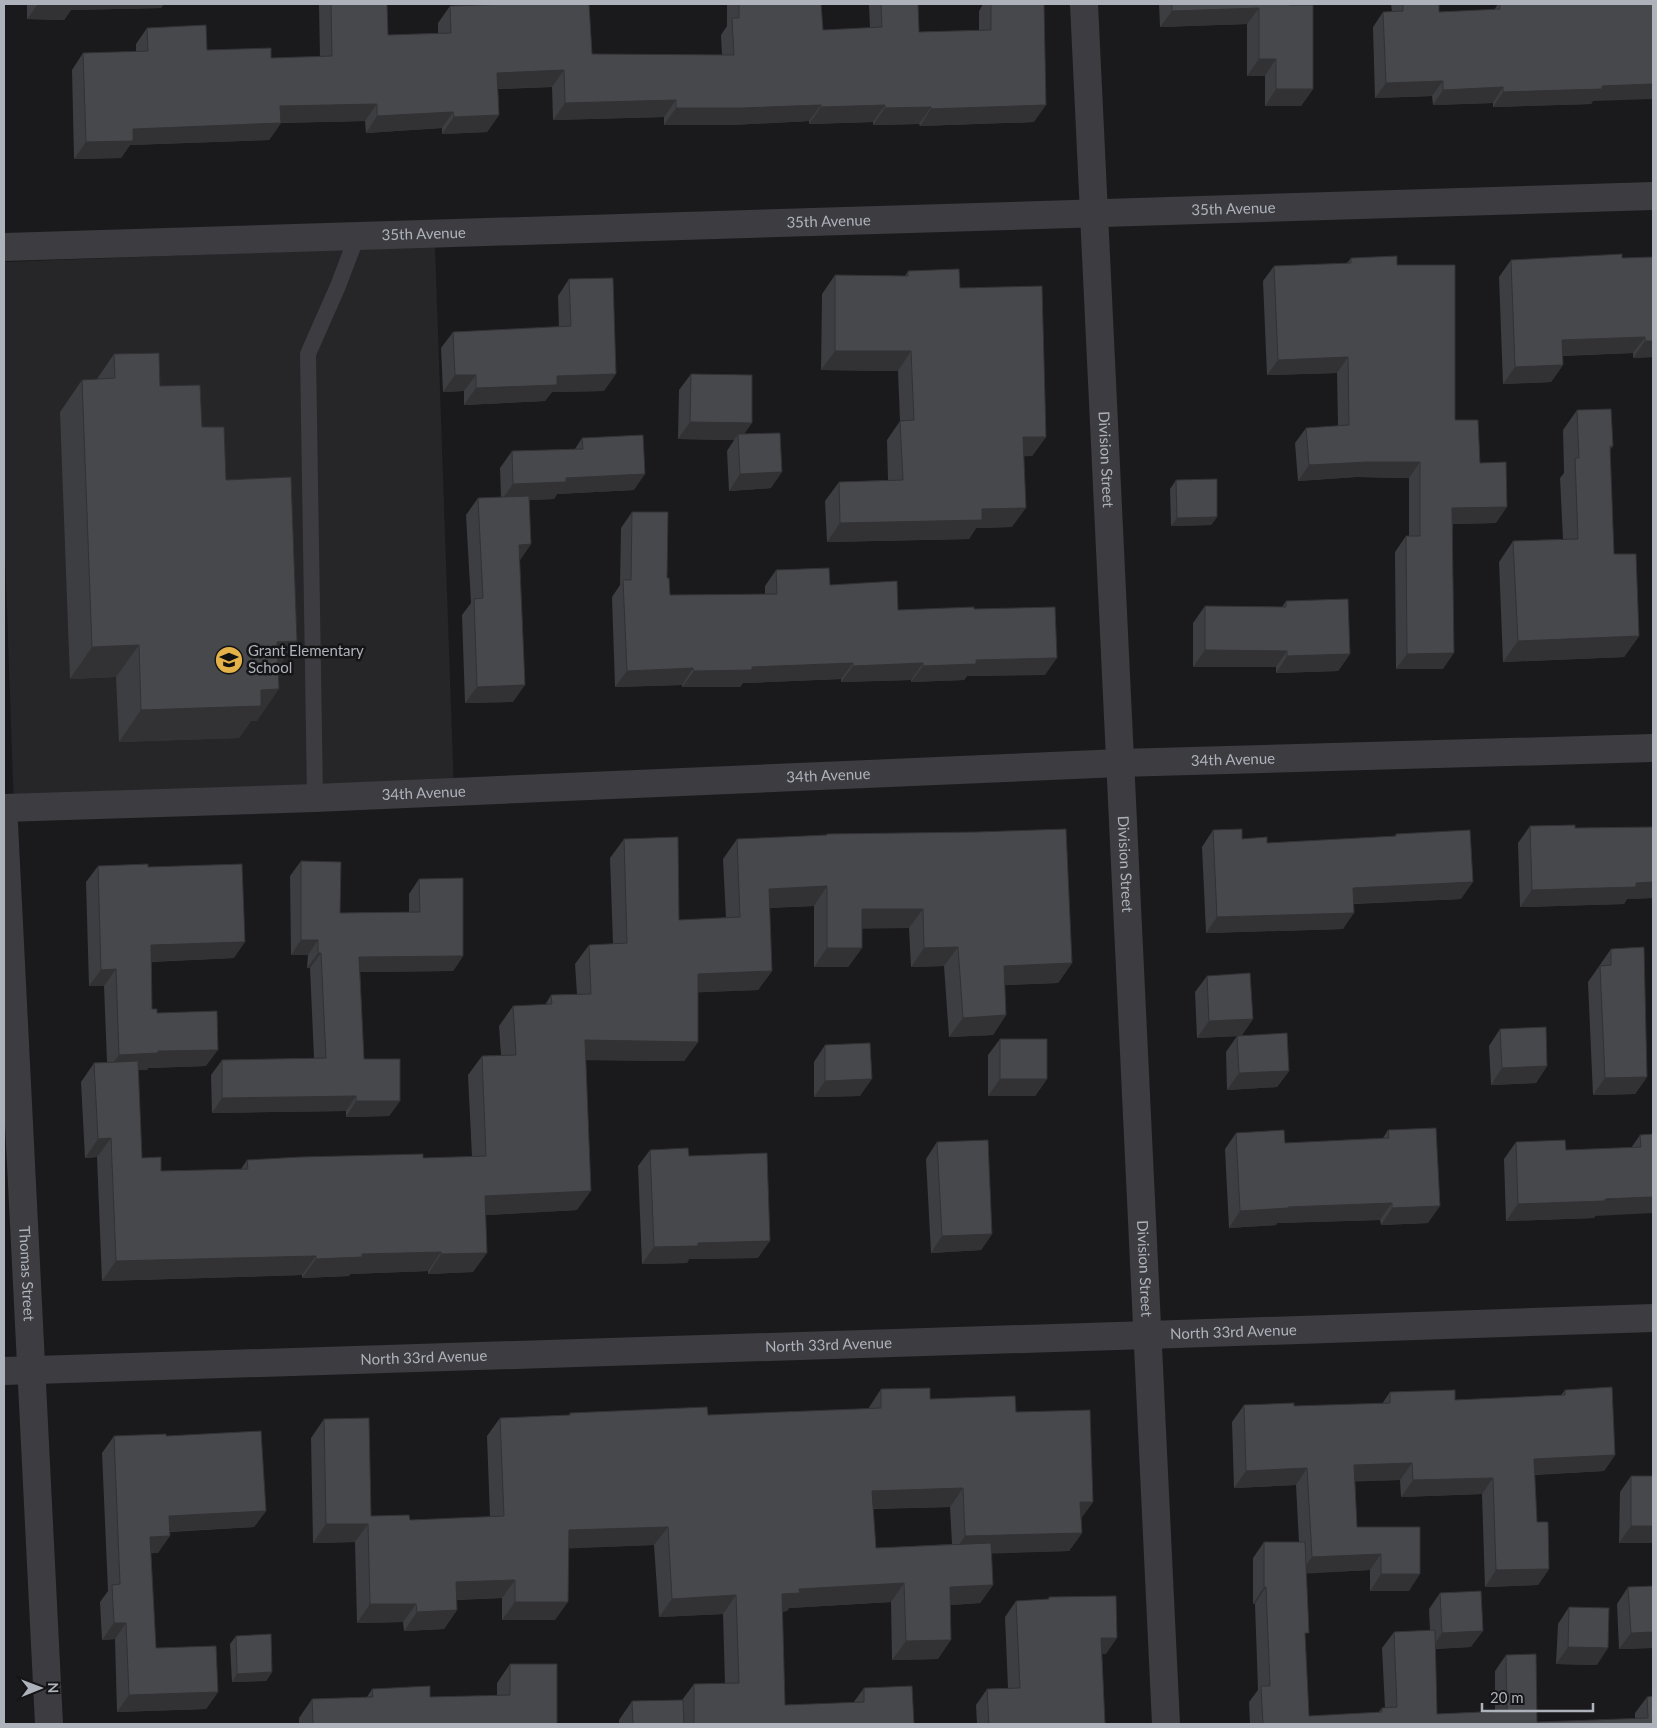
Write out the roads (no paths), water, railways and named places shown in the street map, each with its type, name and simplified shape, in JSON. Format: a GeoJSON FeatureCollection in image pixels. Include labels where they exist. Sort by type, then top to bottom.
{"type":"FeatureCollection","features":[{"type":"Feature","properties":{"kind":"street","name":"Division Street"},"geometry":{"type":"LineString","coordinates":[[1084,4],[1166,1724]]}},
{"type":"Feature","properties":{"kind":"street","name":"35th Avenue"},"geometry":{"type":"LineString","coordinates":[[4,246],[1653,196]]}},
{"type":"Feature","properties":{"kind":"street","name":"34th Avenue"},"geometry":{"type":"LineString","coordinates":[[4,808],[315,798],[1120,763],[1653,748]]}},
{"type":"Feature","properties":{"kind":"street","name":"Thomas Street"},"geometry":{"type":"LineString","coordinates":[[4,824],[49,1724]]}},
{"type":"Feature","properties":{"kind":"street","name":"North 33rd Avenue"},"geometry":{"type":"LineString","coordinates":[[4,1371],[1653,1318]]}},
{"type":"Feature","properties":{"kind":"lane"},"geometry":{"type":"LineString","coordinates":[[315,798],[308,354],[338,286],[357,236]]}},
{"type":"Feature","properties":{"kind":"place","name":"Grant Elementary School"},"geometry":{"type":"Point","coordinates":[229,660]}}]}
